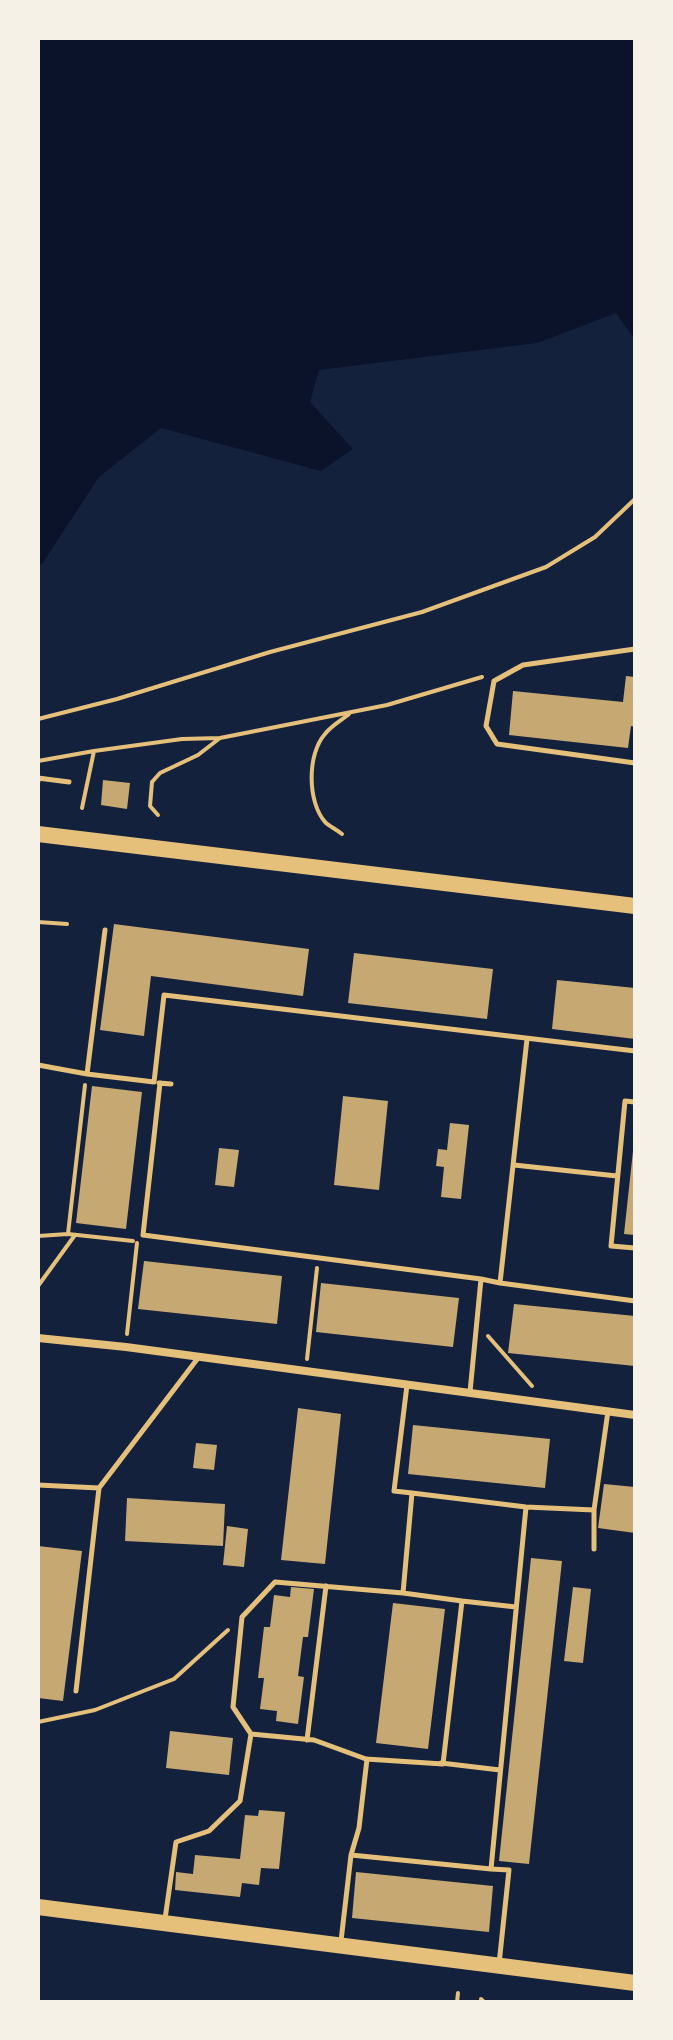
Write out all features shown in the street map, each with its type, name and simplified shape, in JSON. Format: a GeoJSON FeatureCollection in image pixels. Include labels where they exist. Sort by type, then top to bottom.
{"type":"FeatureCollection","features":[{"type":"Feature","properties":{"kind":"main road"},"geometry":{"type":"LineString","coordinates":[[38,834],[635,906]]}},
{"type":"Feature","properties":{"kind":"main road"},"geometry":{"type":"LineString","coordinates":[[38,1907],[635,1983]]}},
{"type":"Feature","properties":{"kind":"street"},"geometry":{"type":"LineString","coordinates":[[38,1338],[635,1415]]}},
{"type":"Feature","properties":{"kind":"lane"},"geometry":{"type":"LineString","coordinates":[[635,649],[523,665],[494,681],[486,726],[497,744],[635,763]]}},
{"type":"Feature","properties":{"kind":"lane"},"geometry":{"type":"LineString","coordinates":[[38,781],[38,778],[69,782]]}},
{"type":"Feature","properties":{"kind":"lane"},"geometry":{"type":"LineString","coordinates":[[87,1074],[105,930]]}},
{"type":"Feature","properties":{"kind":"lane"},"geometry":{"type":"LineString","coordinates":[[635,1051],[164,995],[143,1235],[635,1301]]}},
{"type":"Feature","properties":{"kind":"lane"},"geometry":{"type":"LineString","coordinates":[[500,1283],[527,1039]]}},
{"type":"Feature","properties":{"kind":"lane"},"geometry":{"type":"LineString","coordinates":[[38,1065],[171,1084]]}},
{"type":"Feature","properties":{"kind":"lane"},"geometry":{"type":"LineString","coordinates":[[635,1102],[625,1101],[611,1246],[635,1248]]}},
{"type":"Feature","properties":{"kind":"lane"},"geometry":{"type":"LineString","coordinates":[[514,1165],[617,1176]]}},
{"type":"Feature","properties":{"kind":"lane"},"geometry":{"type":"LineString","coordinates":[[470,1392],[481,1279]]}},
{"type":"Feature","properties":{"kind":"lane"},"geometry":{"type":"LineString","coordinates":[[76,1691],[99,1488],[199,1357]]}},
{"type":"Feature","properties":{"kind":"lane"},"geometry":{"type":"LineString","coordinates":[[407,1384],[394,1491],[526,1507],[594,1510]]}},
{"type":"Feature","properties":{"kind":"lane"},"geometry":{"type":"LineString","coordinates":[[594,1549],[594,1510],[608,1411]]}},
{"type":"Feature","properties":{"kind":"lane"},"geometry":{"type":"LineString","coordinates":[[38,1485],[99,1488]]}},
{"type":"Feature","properties":{"kind":"lane"},"geometry":{"type":"LineString","coordinates":[[403,1593],[412,1493]]}},
{"type":"Feature","properties":{"kind":"lane"},"geometry":{"type":"LineString","coordinates":[[491,1869],[526,1507]]}},
{"type":"Feature","properties":{"kind":"lane"},"geometry":{"type":"LineString","coordinates":[[164,1922],[176,1842],[209,1831],[240,1801],[251,1734],[233,1707],[242,1617],[275,1582],[516,1607]]}},
{"type":"Feature","properties":{"kind":"lane"},"geometry":{"type":"LineString","coordinates":[[307,1740],[326,1586]]}},
{"type":"Feature","properties":{"kind":"lane"},"geometry":{"type":"LineString","coordinates":[[443,1764],[462,1601]]}},
{"type":"Feature","properties":{"kind":"lane"},"geometry":{"type":"LineString","coordinates":[[251,1734],[307,1740],[366,1759],[500,1770]]}},
{"type":"Feature","properties":{"kind":"lane"},"geometry":{"type":"LineString","coordinates":[[340,1945],[351,1855],[359,1828],[366,1759]]}},
{"type":"Feature","properties":{"kind":"lane"},"geometry":{"type":"LineString","coordinates":[[351,1855],[509,1870],[498,1965]]}},
{"type":"Feature","properties":{"kind":"path"},"geometry":{"type":"LineString","coordinates":[[38,719],[422,612],[546,567],[595,537],[635,499]]}},
{"type":"Feature","properties":{"kind":"path"},"geometry":{"type":"LineString","coordinates":[[38,761],[182,739],[220,738],[351,713],[493,674]]}},
{"type":"Feature","properties":{"kind":"path"},"geometry":{"type":"LineString","coordinates":[[342,834],[325,822],[318,809],[312,789],[313,762],[325,734],[351,713]]}},
{"type":"Feature","properties":{"kind":"path"},"geometry":{"type":"LineString","coordinates":[[158,815],[150,806],[152,782],[160,773],[198,755],[220,738]]}},
{"type":"Feature","properties":{"kind":"path"},"geometry":{"type":"LineString","coordinates":[[82,808],[94,751]]}},
{"type":"Feature","properties":{"kind":"path"},"geometry":{"type":"LineString","coordinates":[[38,922],[67,924]]}},
{"type":"Feature","properties":{"kind":"path"},"geometry":{"type":"LineString","coordinates":[[68,1234],[87,1074]]}},
{"type":"Feature","properties":{"kind":"path"},"geometry":{"type":"LineString","coordinates":[[38,1236],[68,1234],[137,1241]]}},
{"type":"Feature","properties":{"kind":"path"},"geometry":{"type":"LineString","coordinates":[[38,1286],[75,1235]]}},
{"type":"Feature","properties":{"kind":"path"},"geometry":{"type":"LineString","coordinates":[[126,1347],[137,1241],[143,1235]]}},
{"type":"Feature","properties":{"kind":"path"},"geometry":{"type":"LineString","coordinates":[[305,1371],[318,1258]]}},
{"type":"Feature","properties":{"kind":"path"},"geometry":{"type":"LineString","coordinates":[[476,1323],[547,1403]]}},
{"type":"Feature","properties":{"kind":"path"},"geometry":{"type":"LineString","coordinates":[[38,1722],[95,1710],[174,1679],[242,1617]]}},
{"type":"Feature","properties":{"kind":"path"},"geometry":{"type":"LineString","coordinates":[[457,2002],[458,1993]]}},
{"type":"Feature","properties":{"kind":"water"},"geometry":{"type":"Polygon","coordinates":[[[38,38],[635,38],[635,340],[616,313],[537,343],[319,370],[310,402],[353,449],[321,471],[161,428],[99,477],[42,564],[38,565],[38,38]]]}},
{"type":"Feature","properties":{"kind":"building"},"geometry":{"type":"Polygon","coordinates":[[[626,676],[635,677],[635,727],[631,726],[628,748],[509,735],[513,691],[623,702],[626,676]]]}},
{"type":"Feature","properties":{"kind":"building"},"geometry":{"type":"Polygon","coordinates":[[[103,780],[130,783],[127,809],[101,805],[103,780]]]}},
{"type":"Feature","properties":{"kind":"building"},"geometry":{"type":"Polygon","coordinates":[[[114,924],[309,949],[303,996],[151,976],[144,1036],[100,1030],[114,924]]]}},
{"type":"Feature","properties":{"kind":"building"},"geometry":{"type":"Polygon","coordinates":[[[354,953],[493,969],[487,1019],[348,1003],[354,953]]]}},
{"type":"Feature","properties":{"kind":"building"},"geometry":{"type":"Polygon","coordinates":[[[557,980],[635,988],[635,1039],[552,1029],[557,980]]]}},
{"type":"Feature","properties":{"kind":"building"},"geometry":{"type":"Polygon","coordinates":[[[92,1086],[142,1092],[126,1229],[76,1223],[92,1086]]]}},
{"type":"Feature","properties":{"kind":"building"},"geometry":{"type":"Polygon","coordinates":[[[343,1096],[388,1101],[379,1190],[334,1185],[343,1096]]]}},
{"type":"Feature","properties":{"kind":"building"},"geometry":{"type":"Polygon","coordinates":[[[450,1123],[469,1125],[461,1199],[441,1197],[444,1167],[436,1166],[438,1149],[447,1150],[450,1123]]]}},
{"type":"Feature","properties":{"kind":"building"},"geometry":{"type":"Polygon","coordinates":[[[219,1148],[239,1150],[234,1187],[215,1185],[219,1148]]]}},
{"type":"Feature","properties":{"kind":"building"},"geometry":{"type":"Polygon","coordinates":[[[635,1151],[635,1235],[624,1234],[635,1151]]]}},
{"type":"Feature","properties":{"kind":"building"},"geometry":{"type":"Polygon","coordinates":[[[144,1261],[282,1276],[277,1324],[138,1309],[144,1261]]]}},
{"type":"Feature","properties":{"kind":"building"},"geometry":{"type":"Polygon","coordinates":[[[321,1283],[459,1298],[453,1347],[316,1332],[321,1283]]]}},
{"type":"Feature","properties":{"kind":"building"},"geometry":{"type":"Polygon","coordinates":[[[514,1304],[635,1316],[635,1366],[508,1353],[514,1304]]]}},
{"type":"Feature","properties":{"kind":"building"},"geometry":{"type":"Polygon","coordinates":[[[298,1408],[341,1414],[325,1564],[281,1560],[298,1408]]]}},
{"type":"Feature","properties":{"kind":"building"},"geometry":{"type":"Polygon","coordinates":[[[413,1425],[550,1439],[545,1488],[408,1474],[413,1425]]]}},
{"type":"Feature","properties":{"kind":"building"},"geometry":{"type":"Polygon","coordinates":[[[196,1443],[217,1445],[214,1470],[193,1468],[196,1443]]]}},
{"type":"Feature","properties":{"kind":"building"},"geometry":{"type":"Polygon","coordinates":[[[604,1484],[635,1487],[635,1533],[598,1528],[604,1484]]]}},
{"type":"Feature","properties":{"kind":"building"},"geometry":{"type":"Polygon","coordinates":[[[127,1498],[225,1504],[223,1546],[125,1541],[127,1498]]]}},
{"type":"Feature","properties":{"kind":"building"},"geometry":{"type":"Polygon","coordinates":[[[227,1526],[248,1529],[244,1567],[223,1565],[227,1526]]]}},
{"type":"Feature","properties":{"kind":"building"},"geometry":{"type":"Polygon","coordinates":[[[38,1546],[82,1551],[63,1701],[38,1698],[38,1546]]]}},
{"type":"Feature","properties":{"kind":"building"},"geometry":{"type":"Polygon","coordinates":[[[531,1558],[562,1561],[529,1864],[499,1861],[531,1558]]]}},
{"type":"Feature","properties":{"kind":"building"},"geometry":{"type":"Polygon","coordinates":[[[291,1587],[314,1589],[308,1637],[303,1637],[298,1676],[304,1677],[298,1724],[276,1721],[277,1711],[260,1709],[264,1678],[258,1678],[264,1627],[270,1627],[274,1595],[290,1597],[291,1587]]]}},
{"type":"Feature","properties":{"kind":"building"},"geometry":{"type":"Polygon","coordinates":[[[573,1587],[591,1589],[583,1663],[564,1661],[573,1587]]]}},
{"type":"Feature","properties":{"kind":"building"},"geometry":{"type":"Polygon","coordinates":[[[393,1603],[445,1609],[428,1749],[376,1743],[393,1603]]]}},
{"type":"Feature","properties":{"kind":"building"},"geometry":{"type":"Polygon","coordinates":[[[170,1731],[233,1738],[229,1775],[166,1768],[170,1731]]]}},
{"type":"Feature","properties":{"kind":"building"},"geometry":{"type":"Polygon","coordinates":[[[259,1810],[285,1812],[279,1869],[261,1868],[259,1885],[242,1883],[240,1897],[175,1890],[176,1872],[193,1874],[195,1855],[240,1859],[245,1815],[258,1816],[259,1810]]]}},
{"type":"Feature","properties":{"kind":"building"},"geometry":{"type":"Polygon","coordinates":[[[356,1872],[493,1886],[489,1932],[352,1918],[356,1872]]]}}]}
